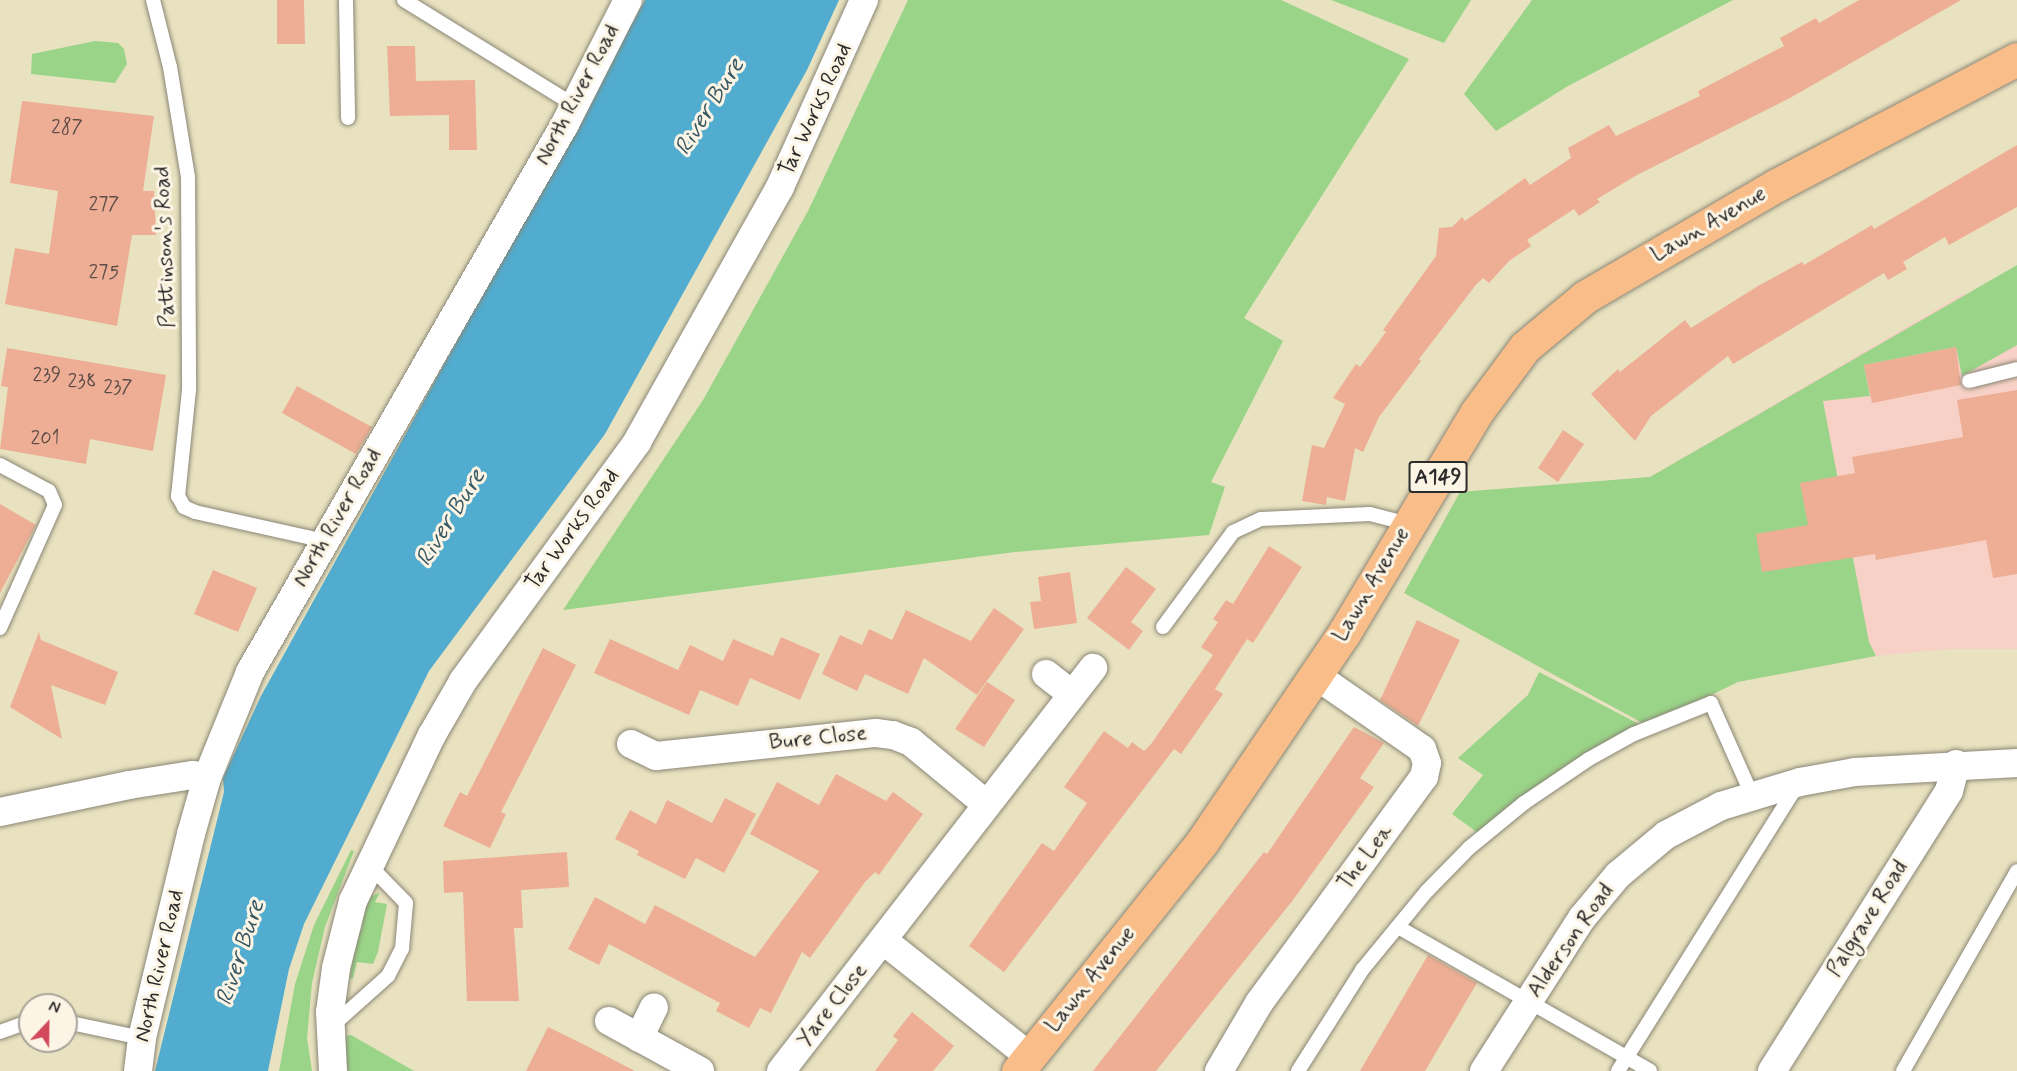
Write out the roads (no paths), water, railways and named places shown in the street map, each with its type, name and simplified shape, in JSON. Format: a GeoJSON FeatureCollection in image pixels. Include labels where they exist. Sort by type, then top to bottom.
{"type":"FeatureCollection","features":[{"type":"Feature","properties":{"kind":"main road","name":"Lawn Avenue"},"geometry":{"type":"LineString","coordinates":[[1024,1064],[1202,842],[1315,675],[1476,413],[1525,347],[1585,297],[1777,185],[2017,59]]}},
{"type":"Feature","properties":{"kind":"street","name":"North River Road"},"geometry":{"type":"LineString","coordinates":[[138,1071],[142,1038],[207,778],[250,672],[574,105],[628,0]]}},
{"type":"Feature","properties":{"kind":"street","name":"Tar Works Road"},"geometry":{"type":"LineString","coordinates":[[333,1071],[330,1028],[336,968],[353,901],[432,735],[463,681],[637,442],[780,187],[864,0]]}},
{"type":"Feature","properties":{"kind":"street"},"geometry":{"type":"LineString","coordinates":[[1024,1064],[884,941],[985,803],[1093,668]]}},
{"type":"Feature","properties":{"kind":"street"},"geometry":{"type":"LineString","coordinates":[[1046,674],[1072,694]]}},
{"type":"Feature","properties":{"kind":"street","name":"The Lea"},"geometry":{"type":"LineString","coordinates":[[1219,1071],[1259,1004],[1424,777],[1427,763],[1422,749],[1315,675]]}},
{"type":"Feature","properties":{"kind":"street","name":"Bure Close"},"geometry":{"type":"LineString","coordinates":[[631,744],[656,756],[876,733],[893,735],[911,742],[985,803]]}},
{"type":"Feature","properties":{"kind":"street","name":"Alderson Road"},"geometry":{"type":"LineString","coordinates":[[1484,1071],[1582,918],[1618,875],[1666,835],[1721,806],[1800,782],[1855,772],[1956,764],[2017,763]]}},
{"type":"Feature","properties":{"kind":"street","name":"Palgrave Road"},"geometry":{"type":"LineString","coordinates":[[1772,1071],[1949,790],[1956,764]]}},
{"type":"Feature","properties":{"kind":"street"},"geometry":{"type":"LineString","coordinates":[[0,812],[129,784],[194,775],[207,778]]}},
{"type":"Feature","properties":{"kind":"street","name":"Yare Close"},"geometry":{"type":"LineString","coordinates":[[782,1071],[884,941]]}},
{"type":"Feature","properties":{"kind":"street"},"geometry":{"type":"LineString","coordinates":[[639,1038],[654,1007]]}},
{"type":"Feature","properties":{"kind":"street"},"geometry":{"type":"LineString","coordinates":[[609,1021],[700,1071]]}},
{"type":"Feature","properties":{"kind":"lane","name":"Pattinson's Road"},"geometry":{"type":"LineString","coordinates":[[153,0],[170,67],[188,177],[189,390],[178,496],[184,507],[195,512],[325,541]]}},
{"type":"Feature","properties":{"kind":"lane"},"geometry":{"type":"LineString","coordinates":[[346,0],[348,118]]}},
{"type":"Feature","properties":{"kind":"lane"},"geometry":{"type":"LineString","coordinates":[[404,0],[574,105]]}},
{"type":"Feature","properties":{"kind":"lane"},"geometry":{"type":"LineString","coordinates":[[1969,381],[2017,369]]}},
{"type":"Feature","properties":{"kind":"lane"},"geometry":{"type":"LineString","coordinates":[[0,465],[49,491],[55,506],[0,628]]}},
{"type":"Feature","properties":{"kind":"lane"},"geometry":{"type":"LineString","coordinates":[[1163,627],[1233,532],[1261,519],[1370,514],[1409,524]]}},
{"type":"Feature","properties":{"kind":"lane"},"geometry":{"type":"LineString","coordinates":[[1298,1071],[1362,970],[1469,848],[1524,803],[1635,734],[1711,703],[1752,795]]}},
{"type":"Feature","properties":{"kind":"lane"},"geometry":{"type":"LineString","coordinates":[[1618,1071],[1800,782]]}},
{"type":"Feature","properties":{"kind":"lane"},"geometry":{"type":"LineString","coordinates":[[330,1028],[388,976],[402,949],[406,903],[370,866]]}},
{"type":"Feature","properties":{"kind":"lane"},"geometry":{"type":"LineString","coordinates":[[1903,1071],[2017,871]]}},
{"type":"Feature","properties":{"kind":"lane"},"geometry":{"type":"LineString","coordinates":[[1398,927],[1650,1071]]}},
{"type":"Feature","properties":{"kind":"lane"},"geometry":{"type":"LineString","coordinates":[[0,1032],[18,1025]]}},
{"type":"Feature","properties":{"kind":"lane"},"geometry":{"type":"LineString","coordinates":[[78,1025],[142,1038]]}},
{"type":"Feature","properties":{"kind":"water","name":"River Bure"},"geometry":{"type":"Polygon","coordinates":[[[645,0],[839,0],[807,70],[605,434],[429,671],[304,924],[289,969],[268,1071],[155,1071],[224,792],[223,778],[261,696],[645,0]]]}}]}
